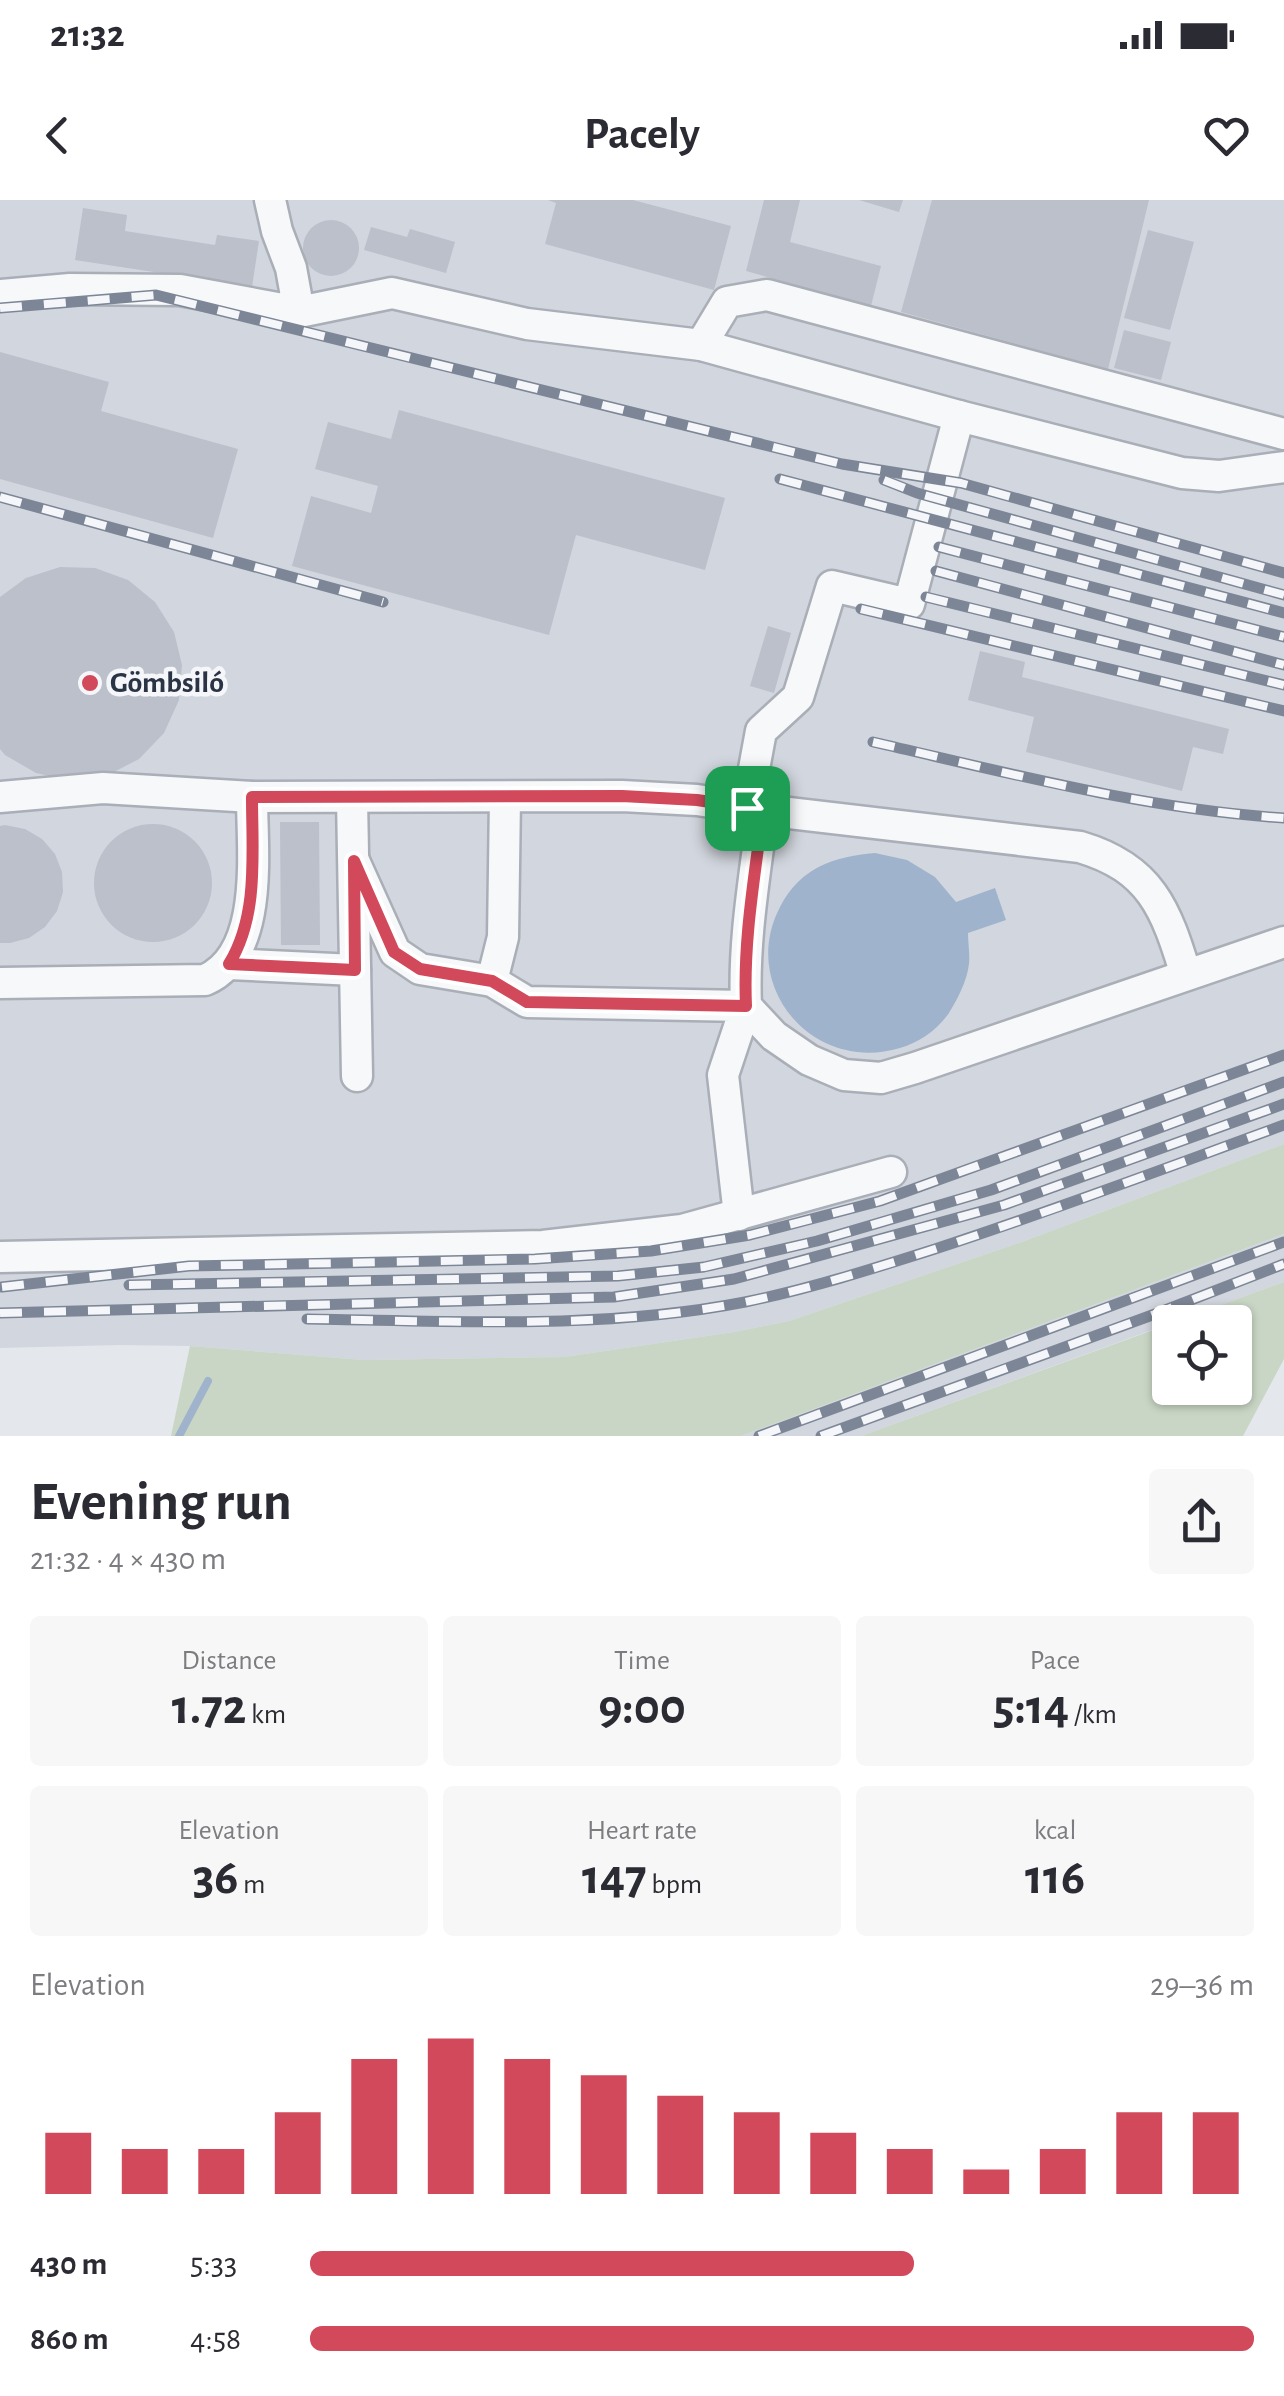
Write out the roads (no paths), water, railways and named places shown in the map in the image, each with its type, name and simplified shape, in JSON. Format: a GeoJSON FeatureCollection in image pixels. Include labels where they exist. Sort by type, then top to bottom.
{"type":"FeatureCollection","features":[{"type":"Feature","properties":{"kind":"lane"},"geometry":{"type":"LineString","coordinates":[[270,200],[291,268],[299,312]]}},
{"type":"Feature","properties":{"kind":"lane"},"geometry":{"type":"LineString","coordinates":[[0,295],[70,289],[180,290],[299,312],[392,292],[527,324],[701,345],[1182,473],[1219,476],[1284,467]]}},
{"type":"Feature","properties":{"kind":"lane"},"geometry":{"type":"LineString","coordinates":[[701,345],[727,302],[767,296],[1284,434]]}},
{"type":"Feature","properties":{"kind":"lane"},"geometry":{"type":"LineString","coordinates":[[739,1215],[722,1075],[746,1006],[761,732],[798,697],[832,586],[909,604],[959,416]]}},
{"type":"Feature","properties":{"kind":"lane"},"geometry":{"type":"LineString","coordinates":[[0,797],[103,788],[252,797],[622,796],[697,800],[1080,847],[1122,863],[1142,881],[1171,926],[1186,974]]}},
{"type":"Feature","properties":{"kind":"lane"},"geometry":{"type":"LineString","coordinates":[[0,984],[205,980],[219,974],[243,938],[248,916],[252,797]]}},
{"type":"Feature","properties":{"kind":"lane"},"geometry":{"type":"LineString","coordinates":[[352,798],[357,1076]]}},
{"type":"Feature","properties":{"kind":"lane"},"geometry":{"type":"LineString","coordinates":[[492,981],[503,937],[505,798]]}},
{"type":"Feature","properties":{"kind":"lane"},"geometry":{"type":"LineString","coordinates":[[354,861],[394,952],[420,969],[492,981],[527,1002],[746,1006],[774,1036],[809,1060],[844,1075],[881,1078],[1284,942]]}},
{"type":"Feature","properties":{"kind":"lane"},"geometry":{"type":"LineString","coordinates":[[229,964],[355,970]]}},
{"type":"Feature","properties":{"kind":"lane"},"geometry":{"type":"LineString","coordinates":[[0,1257],[543,1246],[682,1230],[891,1172]]}},
{"type":"Feature","properties":{"kind":"water"},"geometry":{"type":"Polygon","coordinates":[[[875,853],[907,860],[935,877],[956,902],[995,888],[1006,920],[968,933],[966,977],[939,1025],[928,1035],[900,1048],[869,1053],[839,1048],[814,1036],[792,1018],[777,994],[769,967],[770,937],[780,907],[798,882],[832,861],[875,853]]]}},
{"type":"Feature","properties":{"kind":"waterway"},"geometry":{"type":"LineString","coordinates":[[179,1436],[208,1381]]}},
{"type":"Feature","properties":{"kind":"railway"},"geometry":{"type":"LineString","coordinates":[[0,308],[156,295],[842,464],[961,483],[1284,573]]}},
{"type":"Feature","properties":{"kind":"railway"},"geometry":{"type":"LineString","coordinates":[[780,479],[1284,613]]}},
{"type":"Feature","properties":{"kind":"railway"},"geometry":{"type":"LineString","coordinates":[[884,480],[917,493],[1284,595]]}},
{"type":"Feature","properties":{"kind":"railway"},"geometry":{"type":"LineString","coordinates":[[0,497],[383,602]]}},
{"type":"Feature","properties":{"kind":"railway"},"geometry":{"type":"LineString","coordinates":[[939,547],[1284,637]]}},
{"type":"Feature","properties":{"kind":"railway"},"geometry":{"type":"LineString","coordinates":[[936,571],[1284,665]]}},
{"type":"Feature","properties":{"kind":"railway"},"geometry":{"type":"LineString","coordinates":[[926,597],[1284,685]]}},
{"type":"Feature","properties":{"kind":"railway"},"geometry":{"type":"LineString","coordinates":[[861,609],[1284,711]]}},
{"type":"Feature","properties":{"kind":"railway"},"geometry":{"type":"LineString","coordinates":[[873,742],[1128,798],[1284,818]]}},
{"type":"Feature","properties":{"kind":"railway"},"geometry":{"type":"LineString","coordinates":[[2,1287],[189,1266],[535,1259],[651,1251],[750,1235],[880,1201],[1284,1055]]}},
{"type":"Feature","properties":{"kind":"railway"},"geometry":{"type":"LineString","coordinates":[[129,1285],[618,1276],[704,1267],[817,1241],[991,1190],[1284,1082]]}},
{"type":"Feature","properties":{"kind":"railway"},"geometry":{"type":"LineString","coordinates":[[0,1313],[614,1297],[734,1279],[1004,1205],[1284,1104]]}},
{"type":"Feature","properties":{"kind":"railway"},"geometry":{"type":"LineString","coordinates":[[307,1319],[582,1320],[691,1311],[745,1302],[935,1249],[1284,1125]]}},
{"type":"Feature","properties":{"kind":"railway"},"geometry":{"type":"LineString","coordinates":[[759,1436],[1284,1242]]}},
{"type":"Feature","properties":{"kind":"railway"},"geometry":{"type":"LineString","coordinates":[[821,1436],[1284,1264]]}},
{"type":"Feature","properties":{"kind":"place","name":"Gömbsiló"},"geometry":{"type":"Point","coordinates":[90,683]}}]}
